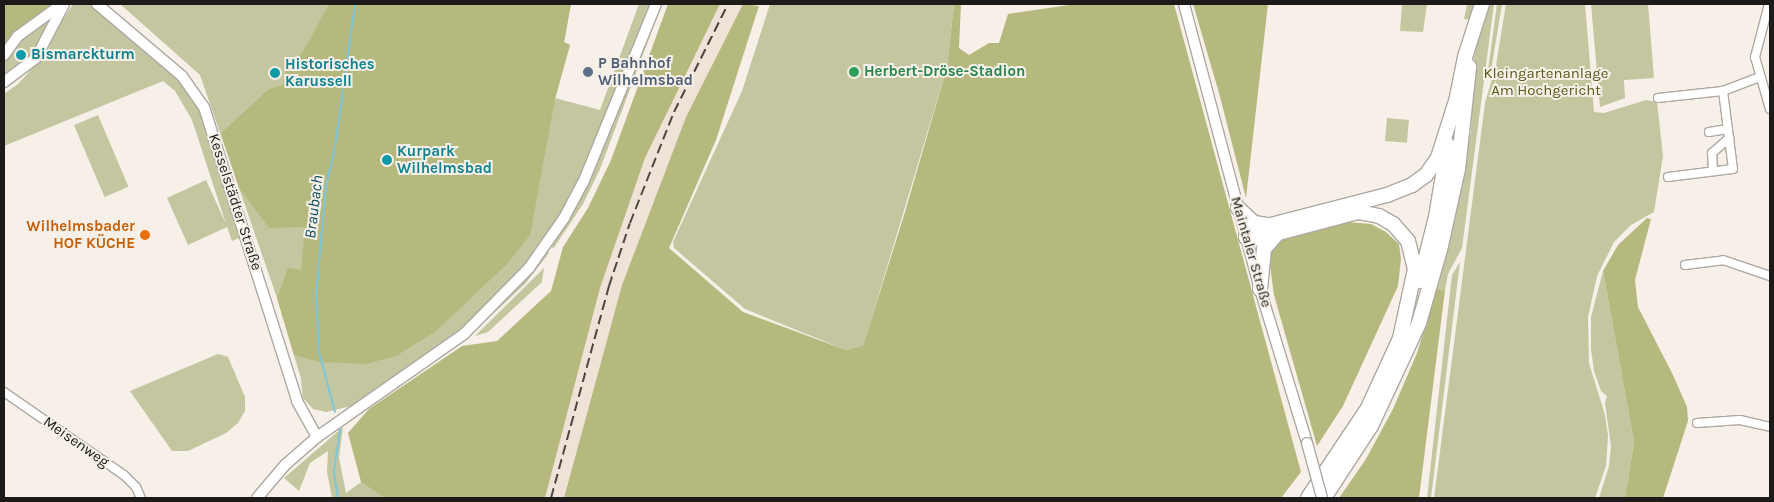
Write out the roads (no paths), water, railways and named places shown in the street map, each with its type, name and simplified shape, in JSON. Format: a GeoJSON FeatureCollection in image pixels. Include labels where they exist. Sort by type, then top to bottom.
{"type":"FeatureCollection","features":[{"type":"Feature","properties":{"kind":"highway"},"geometry":{"type":"LineString","coordinates":[[1308,498],[1363,418],[1399,343],[1429,247],[1467,48],[1483,4]]}},
{"type":"Feature","properties":{"kind":"highway"},"geometry":{"type":"LineString","coordinates":[[1323,498],[1371,426],[1419,323],[1440,250],[1458,169],[1471,56],[1483,4]]}},
{"type":"Feature","properties":{"kind":"highway"},"geometry":{"type":"LineString","coordinates":[[1246,237],[1252,239],[1387,195],[1420,180],[1441,151],[1455,104]]}},
{"type":"Feature","properties":{"kind":"highway"},"geometry":{"type":"LineString","coordinates":[[1238,208],[1254,223],[1276,230],[1358,212],[1379,216],[1393,224],[1408,241],[1415,269],[1399,343]]}},
{"type":"Feature","properties":{"kind":"highway"},"geometry":{"type":"LineString","coordinates":[[1260,289],[1264,249],[1276,230]]}},
{"type":"Feature","properties":{"kind":"main road"},"geometry":{"type":"LineString","coordinates":[[4,55],[18,36],[63,4]]}},
{"type":"Feature","properties":{"kind":"main road"},"geometry":{"type":"LineString","coordinates":[[4,82],[36,58],[63,4]]}},
{"type":"Feature","properties":{"kind":"main road","name":"Kesselstädter Straße"},"geometry":{"type":"LineString","coordinates":[[97,4],[182,76],[204,107],[297,401],[317,437]]}},
{"type":"Feature","properties":{"kind":"main road"},"geometry":{"type":"LineString","coordinates":[[257,498],[285,465],[317,437],[464,334],[498,303],[537,258],[583,184],[656,4]]}},
{"type":"Feature","properties":{"kind":"main road","name":"Maintaler Straße"},"geometry":{"type":"LineString","coordinates":[[1184,4],[1260,289],[1323,498]]}},
{"type":"Feature","properties":{"kind":"street"},"geometry":{"type":"LineString","coordinates":[[1770,4],[1755,52],[1760,78],[1770,108]]}},
{"type":"Feature","properties":{"kind":"street"},"geometry":{"type":"LineString","coordinates":[[1658,98],[1723,91],[1760,78]]}},
{"type":"Feature","properties":{"kind":"street"},"geometry":{"type":"LineString","coordinates":[[1668,177],[1733,168],[1723,91]]}},
{"type":"Feature","properties":{"kind":"street"},"geometry":{"type":"LineString","coordinates":[[1708,132],[1728,129]]}},
{"type":"Feature","properties":{"kind":"street"},"geometry":{"type":"LineString","coordinates":[[1713,171],[1712,153],[1729,138]]}},
{"type":"Feature","properties":{"kind":"street"},"geometry":{"type":"LineString","coordinates":[[1685,265],[1723,260],[1770,276]]}},
{"type":"Feature","properties":{"kind":"street","name":"Meisenweg"},"geometry":{"type":"LineString","coordinates":[[4,392],[124,475],[136,487],[141,498]]}},
{"type":"Feature","properties":{"kind":"street"},"geometry":{"type":"LineString","coordinates":[[1697,423],[1740,420],[1770,427]]}},
{"type":"Feature","properties":{"kind":"waterway","name":"Braubach"},"geometry":{"type":"LineString","coordinates":[[335,412],[319,352],[316,295],[326,187],[335,147],[355,4]]}},
{"type":"Feature","properties":{"kind":"waterway","name":"Braubach"},"geometry":{"type":"LineString","coordinates":[[338,498],[334,472],[340,429]]}},
{"type":"Feature","properties":{"kind":"railway"},"geometry":{"type":"LineString","coordinates":[[551,498],[609,286],[630,223],[674,112],[728,4]]}},
{"type":"Feature","properties":{"kind":"place","name":"Bismarckturm"},"geometry":{"type":"Point","coordinates":[21,55]}},
{"type":"Feature","properties":{"kind":"place","name":"P Bahnhof Wilhelmsbad"},"geometry":{"type":"Point","coordinates":[588,72]}},
{"type":"Feature","properties":{"kind":"place","name":"Herbert-Dröse-Stadion"},"geometry":{"type":"Point","coordinates":[854,72]}},
{"type":"Feature","properties":{"kind":"place","name":"Historisches Karussell"},"geometry":{"type":"Point","coordinates":[275,73]}},
{"type":"Feature","properties":{"kind":"place","name":"Kurpark Wilhelmsbad"},"geometry":{"type":"Point","coordinates":[387,160]}},
{"type":"Feature","properties":{"kind":"place","name":"Wilhelmsbader HOF KÜCHE"},"geometry":{"type":"Point","coordinates":[145,235]}},
{"type":"Feature","properties":{"kind":"park label","name":"Kleingartenanlage Am Hochgericht"},"geometry":{"type":"Point","coordinates":[1546,82]}}]}
